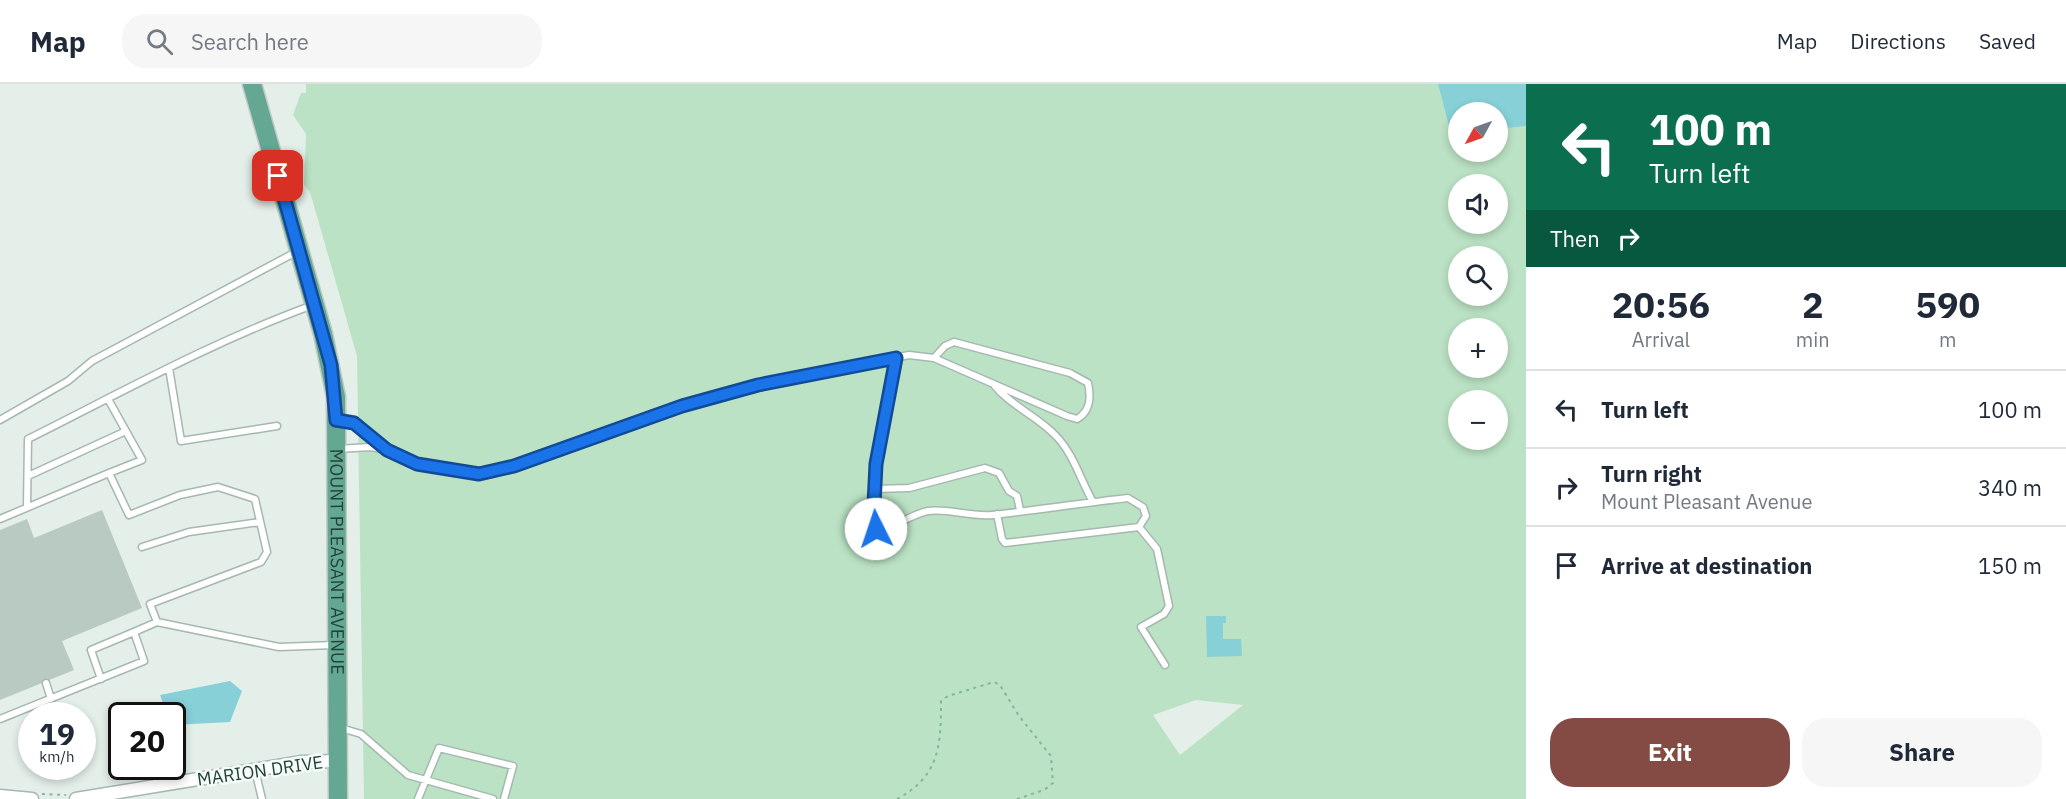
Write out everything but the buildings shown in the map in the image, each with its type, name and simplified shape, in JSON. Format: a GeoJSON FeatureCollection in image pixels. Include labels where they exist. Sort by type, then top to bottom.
{"type":"FeatureCollection","features":[{"type":"Feature","properties":{"kind":"main road","name":"MOUNT PLEASANT AVENUE"},"geometry":{"type":"LineString","coordinates":[[252,84],[331,365],[337,449],[338,799]]}},
{"type":"Feature","properties":{"kind":"street","name":"MARION DRIVE"},"geometry":{"type":"LineString","coordinates":[[76,799],[302,762],[338,761]]}},
{"type":"Feature","properties":{"kind":"street"},"geometry":{"type":"LineString","coordinates":[[0,796],[32,799]]}},
{"type":"Feature","properties":{"kind":"lane"},"geometry":{"type":"LineString","coordinates":[[0,420],[68,381],[92,361],[299,251]]}},
{"type":"Feature","properties":{"kind":"lane"},"geometry":{"type":"LineString","coordinates":[[27,507],[28,439],[169,368],[276,318],[315,304]]}},
{"type":"Feature","properties":{"kind":"lane"},"geometry":{"type":"LineString","coordinates":[[336,420],[354,423],[387,450],[417,464],[479,474],[497,471],[682,406],[758,385],[909,355],[934,358],[1077,419],[1084,415],[1090,401],[1088,383],[1081,377],[964,343],[954,342],[945,346],[934,358]]}},
{"type":"Feature","properties":{"kind":"lane"},"geometry":{"type":"LineString","coordinates":[[896,358],[876,464],[873,525],[876,529],[882,529],[906,518],[930,511],[997,514],[1128,498],[1143,507],[1146,516],[1139,527]]}},
{"type":"Feature","properties":{"kind":"lane"},"geometry":{"type":"LineString","coordinates":[[169,368],[181,441],[277,426]]}},
{"type":"Feature","properties":{"kind":"lane"},"geometry":{"type":"LineString","coordinates":[[993,384],[1013,405],[1055,435],[1064,446],[1093,502]]}},
{"type":"Feature","properties":{"kind":"lane"},"geometry":{"type":"LineString","coordinates":[[0,519],[142,460],[108,399]]}},
{"type":"Feature","properties":{"kind":"lane"},"geometry":{"type":"LineString","coordinates":[[28,476],[126,432]]}},
{"type":"Feature","properties":{"kind":"lane"},"geometry":{"type":"LineString","coordinates":[[337,449],[371,447],[387,450]]}},
{"type":"Feature","properties":{"kind":"lane"},"geometry":{"type":"LineString","coordinates":[[875,489],[909,488],[985,468],[999,473],[1009,491],[1017,496],[1020,510]]}},
{"type":"Feature","properties":{"kind":"lane"},"geometry":{"type":"LineString","coordinates":[[109,473],[129,515],[180,495],[218,487],[255,499],[267,552],[261,562],[150,604],[157,622]]}},
{"type":"Feature","properties":{"kind":"lane"},"geometry":{"type":"LineString","coordinates":[[997,514],[1002,539],[1005,543],[1139,527]]}},
{"type":"Feature","properties":{"kind":"lane"},"geometry":{"type":"LineString","coordinates":[[142,548],[189,532],[260,522]]}},
{"type":"Feature","properties":{"kind":"lane"},"geometry":{"type":"LineString","coordinates":[[1139,527],[1157,549],[1169,606],[1164,614],[1141,627],[1165,665]]}},
{"type":"Feature","properties":{"kind":"lane"},"geometry":{"type":"LineString","coordinates":[[101,679],[91,650],[157,622],[279,647],[338,644]]}},
{"type":"Feature","properties":{"kind":"lane"},"geometry":{"type":"LineString","coordinates":[[0,719],[144,662],[134,632]]}},
{"type":"Feature","properties":{"kind":"lane"},"geometry":{"type":"LineString","coordinates":[[46,683],[51,699]]}},
{"type":"Feature","properties":{"kind":"lane"},"geometry":{"type":"LineString","coordinates":[[338,727],[361,734],[408,775],[493,799]]}},
{"type":"Feature","properties":{"kind":"lane"},"geometry":{"type":"LineString","coordinates":[[418,799],[424,779],[439,748],[513,766],[504,799]]}},
{"type":"Feature","properties":{"kind":"lane"},"geometry":{"type":"LineString","coordinates":[[255,770],[262,799]]}},
{"type":"Feature","properties":{"kind":"path"},"geometry":{"type":"LineString","coordinates":[[897,799],[923,779],[935,761],[940,744],[941,701],[948,696],[994,682],[1000,685],[1019,716],[1051,756],[1053,783],[1044,790],[1017,799]]}},
{"type":"Feature","properties":{"kind":"green space"},"geometry":{"type":"Polygon","coordinates":[[[306,84],[1526,84],[1526,799],[364,799],[357,356],[310,192],[304,185],[306,134],[293,115],[301,93],[306,93],[306,84]],[[1196,700],[1153,715],[1180,755],[1243,705],[1196,700]]]}},
{"type":"Feature","properties":{"kind":"water"},"geometry":{"type":"Polygon","coordinates":[[[1438,84],[1526,84],[1526,126],[1508,128],[1508,102],[1448,102],[1448,122],[1438,84]]]}},
{"type":"Feature","properties":{"kind":"water"},"geometry":{"type":"Polygon","coordinates":[[[1206,616],[1226,616],[1226,623],[1223,623],[1223,639],[1241,639],[1242,656],[1207,657],[1206,616]]]}},
{"type":"Feature","properties":{"kind":"water"},"geometry":{"type":"Polygon","coordinates":[[[230,681],[242,691],[230,722],[186,724],[186,702],[162,702],[160,695],[230,681]]]}},
{"type":"Feature","properties":{"kind":"route"},"geometry":{"type":"LineString","coordinates":[[278,176],[331,365],[336,397],[336,420],[354,423],[387,450],[417,464],[479,474],[514,466],[682,406],[758,385],[896,358],[876,464],[873,525],[876,529]]}}]}
